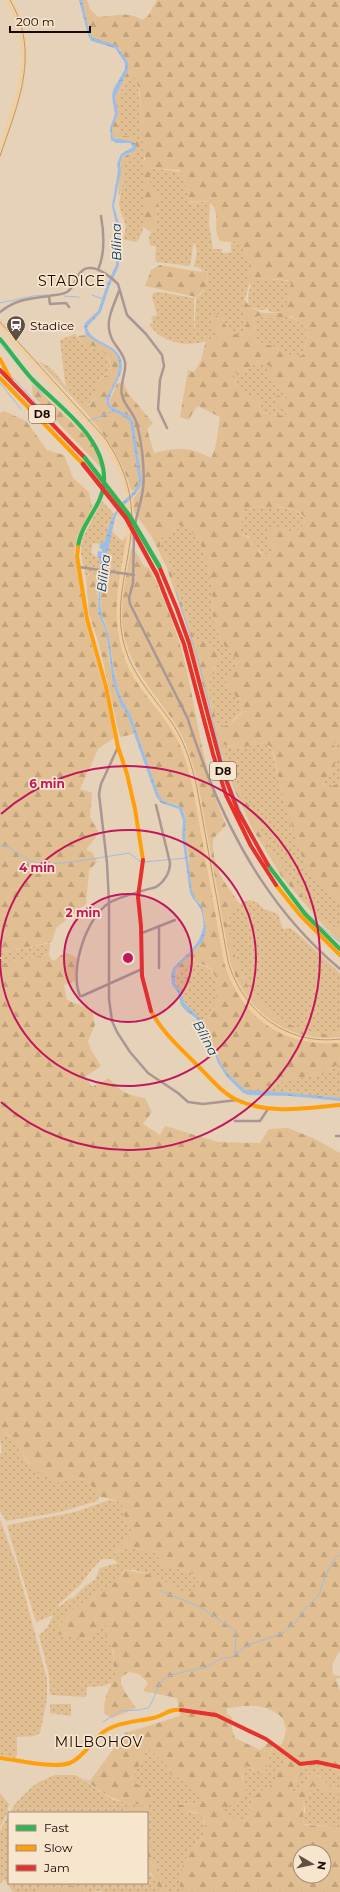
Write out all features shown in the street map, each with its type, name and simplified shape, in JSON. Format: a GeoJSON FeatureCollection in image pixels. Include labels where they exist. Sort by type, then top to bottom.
{"type":"FeatureCollection","features":[{"type":"Feature","properties":{"kind":"main road"},"geometry":{"type":"LineString","coordinates":[[0,339],[31,378],[91,437],[102,458],[105,473],[104,488],[99,501],[78,541],[77,556],[87,619],[107,691],[118,747],[130,788],[142,861],[138,893],[142,933],[142,969],[147,1001],[160,1028],[222,1089],[237,1100],[268,1109],[288,1110],[340,1104]]}},
{"type":"Feature","properties":{"kind":"main road"},"geometry":{"type":"LineString","coordinates":[[0,359],[18,390]]}},
{"type":"Feature","properties":{"kind":"main road","name":"D8"},"geometry":{"type":"LineString","coordinates":[[0,370],[85,458],[129,515],[159,566],[186,633],[216,750],[228,787],[245,826],[259,852],[281,884],[317,927],[340,949]]}},
{"type":"Feature","properties":{"kind":"main road","name":"D8"},"geometry":{"type":"LineString","coordinates":[[0,378],[83,464],[126,518],[157,575],[181,634],[217,769],[237,821],[251,847],[276,886],[304,920],[340,955]]}},
{"type":"Feature","properties":{"kind":"main road"},"geometry":{"type":"LineString","coordinates":[[0,1758],[63,1764],[70,1762],[85,1751],[102,1734],[112,1728],[134,1720],[154,1718],[164,1712],[176,1710],[207,1712],[224,1718],[266,1739],[300,1764],[317,1762],[340,1767]]}},
{"type":"Feature","properties":{"kind":"street"},"geometry":{"type":"LineString","coordinates":[[98,270],[102,261],[104,229],[101,216]]}},
{"type":"Feature","properties":{"kind":"street"},"geometry":{"type":"LineString","coordinates":[[0,312],[14,302],[27,298],[49,296],[68,291],[83,270],[90,268],[98,270],[116,282],[129,319],[146,334],[162,355],[164,366],[160,380],[158,409],[166,428]]}},
{"type":"Feature","properties":{"kind":"street"},"geometry":{"type":"LineString","coordinates":[[119,291],[111,308],[109,327],[112,339],[122,354],[125,362],[125,371],[122,379],[122,395],[134,416],[137,425],[143,482],[143,494],[136,515],[133,542],[134,575],[129,598],[130,604],[188,719],[194,740],[226,818],[252,867],[268,892],[306,937],[340,969]]}},
{"type":"Feature","properties":{"kind":"street"},"geometry":{"type":"LineString","coordinates":[[49,296],[50,304],[66,303],[69,306]]}},
{"type":"Feature","properties":{"kind":"street"},"geometry":{"type":"LineString","coordinates":[[79,567],[134,575]]}},
{"type":"Feature","properties":{"kind":"street"},"geometry":{"type":"LineString","coordinates":[[118,747],[101,784],[99,794],[107,863],[110,1013],[117,1032],[130,1052],[148,1073],[178,1093],[188,1102],[218,1103],[237,1100]]}},
{"type":"Feature","properties":{"kind":"street"},"geometry":{"type":"LineString","coordinates":[[142,969],[80,996],[76,980],[76,970],[86,932],[109,903],[156,887],[162,882],[170,868],[156,806]]}},
{"type":"Feature","properties":{"kind":"street"},"geometry":{"type":"LineString","coordinates":[[142,933],[175,920]]}},
{"type":"Feature","properties":{"kind":"street"},"geometry":{"type":"LineString","coordinates":[[158,926],[159,968]]}},
{"type":"Feature","properties":{"kind":"street"},"geometry":{"type":"LineString","coordinates":[[235,1121],[260,1121],[268,1109]]}},
{"type":"Feature","properties":{"kind":"shaded area"},"geometry":{"type":"Polygon","coordinates":[[[6,0],[13,0],[21,16],[27,39],[28,61],[23,92],[0,163],[0,144],[17,90],[22,61],[19,30],[6,0]]]}},
{"type":"Feature","properties":{"kind":"shaded area"},"geometry":{"type":"Polygon","coordinates":[[[0,318],[16,338],[105,436],[117,453],[129,479],[133,499],[134,522],[124,590],[122,616],[123,630],[131,660],[145,684],[176,725],[192,760],[199,788],[230,961],[237,980],[253,1006],[274,1023],[286,1029],[310,1037],[340,1037],[340,1043],[309,1043],[283,1035],[271,1028],[249,1010],[231,983],[224,962],[193,789],[186,762],[171,729],[133,677],[126,662],[117,631],[116,602],[128,521],[127,500],[123,481],[111,456],[101,440],[0,328],[0,318]]]}},
{"type":"Feature","properties":{"kind":"green space"},"geometry":{"type":"Polygon","coordinates":[[[82,0],[87,0],[90,9],[98,17],[127,15],[137,17],[142,20],[148,16],[157,0],[340,0],[340,740],[332,744],[340,752],[333,768],[323,783],[327,789],[340,782],[340,901],[304,864],[281,790],[274,754],[270,746],[263,743],[238,748],[222,745],[236,785],[254,813],[268,846],[318,918],[330,927],[340,929],[340,942],[323,925],[282,877],[252,828],[233,787],[218,743],[187,627],[166,566],[152,537],[134,512],[133,499],[140,490],[142,482],[133,421],[109,403],[117,383],[124,383],[128,393],[153,423],[147,429],[154,453],[183,449],[196,451],[211,458],[216,443],[220,417],[198,406],[189,420],[180,417],[188,370],[194,372],[201,361],[206,340],[218,336],[213,330],[211,320],[220,313],[229,333],[244,335],[245,325],[247,324],[242,308],[244,299],[250,307],[262,313],[284,313],[291,283],[288,280],[257,278],[251,287],[247,272],[251,272],[254,268],[252,263],[247,261],[243,244],[239,246],[238,241],[220,241],[216,230],[215,210],[208,201],[187,202],[187,188],[179,170],[150,168],[150,189],[158,193],[159,196],[156,223],[151,232],[143,227],[145,194],[142,162],[145,160],[145,152],[142,139],[140,93],[136,79],[133,77],[129,78],[119,94],[118,132],[122,136],[136,137],[140,145],[136,156],[125,165],[120,195],[118,195],[121,160],[124,156],[133,152],[136,148],[131,141],[113,138],[112,128],[118,113],[115,97],[128,70],[120,49],[93,39],[90,34],[82,0]],[[257,316],[255,319],[254,341],[273,346],[288,354],[296,356],[303,355],[306,343],[306,329],[304,322],[301,323],[291,316],[275,319],[257,316]],[[254,363],[247,369],[233,374],[239,392],[258,399],[262,413],[286,416],[287,409],[276,406],[273,396],[277,395],[287,399],[288,396],[274,384],[266,374],[271,366],[254,363]],[[251,506],[245,509],[240,530],[241,535],[253,539],[259,553],[271,555],[274,552],[273,546],[267,537],[268,531],[272,526],[296,531],[303,525],[305,518],[295,510],[251,506]],[[179,525],[161,538],[160,546],[168,560],[197,646],[199,646],[205,639],[214,647],[219,657],[214,666],[214,673],[212,675],[211,672],[209,675],[210,698],[219,728],[229,724],[243,711],[240,702],[229,687],[225,678],[234,668],[236,661],[233,654],[224,645],[215,625],[210,572],[207,561],[199,542],[187,528],[179,525]]]}},
{"type":"Feature","properties":{"kind":"green space"},"geometry":{"type":"Polygon","coordinates":[[[133,77],[136,79],[139,93],[142,136],[145,147],[143,163],[145,183],[144,218],[140,237],[136,242],[123,239],[126,227],[119,205],[125,165],[131,160],[140,145],[119,134],[117,126],[119,116],[119,94],[129,78],[133,77]]]}},
{"type":"Feature","properties":{"kind":"green space"},"geometry":{"type":"Polygon","coordinates":[[[150,168],[181,172],[187,188],[187,200],[191,203],[210,201],[209,224],[213,249],[222,249],[222,253],[231,253],[231,242],[238,240],[243,243],[247,261],[252,263],[254,268],[251,272],[248,272],[250,279],[249,285],[242,308],[247,320],[244,335],[229,333],[222,317],[214,317],[211,320],[215,332],[218,334],[217,336],[200,343],[190,344],[171,341],[162,337],[149,324],[153,323],[151,317],[157,315],[152,296],[153,293],[159,292],[194,298],[194,336],[196,297],[204,290],[207,283],[208,272],[194,266],[197,252],[194,241],[190,266],[157,262],[155,259],[156,247],[150,245],[149,237],[156,223],[159,196],[150,189],[150,168]]]}},
{"type":"Feature","properties":{"kind":"green space"},"geometry":{"type":"Polygon","coordinates":[[[160,265],[201,272],[202,270],[208,273],[205,289],[196,297],[145,286],[151,270],[160,265]]]}},
{"type":"Feature","properties":{"kind":"green space"},"geometry":{"type":"Polygon","coordinates":[[[257,278],[290,281],[291,288],[284,313],[271,312],[266,308],[265,310],[259,310],[250,307],[248,300],[249,291],[254,280],[257,278]]]}},
{"type":"Feature","properties":{"kind":"green space"},"geometry":{"type":"Polygon","coordinates":[[[257,316],[284,316],[295,319],[300,323],[304,322],[306,329],[306,343],[303,355],[291,355],[271,345],[254,341],[255,319],[257,316]]]}},
{"type":"Feature","properties":{"kind":"green space"},"geometry":{"type":"Polygon","coordinates":[[[75,334],[82,343],[95,346],[102,350],[107,356],[110,364],[109,372],[98,380],[96,394],[88,406],[81,403],[74,397],[65,382],[60,340],[75,334]]]}},
{"type":"Feature","properties":{"kind":"green space"},"geometry":{"type":"Polygon","coordinates":[[[86,335],[110,349],[116,354],[118,360],[118,374],[106,399],[106,403],[116,412],[126,415],[130,422],[139,482],[135,492],[131,489],[124,470],[104,436],[79,405],[38,361],[49,367],[74,396],[85,404],[90,405],[96,394],[97,381],[108,373],[110,363],[107,356],[101,350],[94,346],[82,343],[78,336],[86,335]]]}},
{"type":"Feature","properties":{"kind":"green space"},"geometry":{"type":"Polygon","coordinates":[[[254,363],[271,366],[274,384],[288,396],[288,399],[277,395],[287,409],[286,416],[262,413],[258,399],[239,392],[233,374],[247,369],[254,363]]]}},
{"type":"Feature","properties":{"kind":"green space"},"geometry":{"type":"Polygon","coordinates":[[[32,384],[91,441],[98,455],[101,468],[33,396],[32,384]]]}},
{"type":"Feature","properties":{"kind":"green space"},"geometry":{"type":"Polygon","coordinates":[[[4,411],[26,421],[47,450],[64,455],[73,478],[89,492],[92,508],[77,537],[74,552],[82,591],[84,617],[105,693],[114,738],[98,749],[80,789],[92,793],[90,817],[99,833],[86,850],[92,852],[97,862],[89,870],[86,904],[56,928],[52,942],[0,953],[0,413],[4,411]]]}},
{"type":"Feature","properties":{"kind":"green space"},"geometry":{"type":"Polygon","coordinates":[[[102,501],[114,514],[105,541],[100,544],[93,543],[91,553],[100,559],[99,583],[97,575],[89,574],[86,577],[81,555],[82,539],[102,501]]]}},
{"type":"Feature","properties":{"kind":"green space"},"geometry":{"type":"Polygon","coordinates":[[[251,506],[280,508],[295,511],[301,514],[305,519],[303,526],[293,532],[286,530],[269,542],[273,545],[274,552],[272,555],[263,554],[258,550],[249,536],[241,535],[240,530],[245,508],[251,506]]]}},
{"type":"Feature","properties":{"kind":"green space"},"geometry":{"type":"Polygon","coordinates":[[[179,525],[187,528],[193,534],[203,551],[210,572],[215,625],[224,645],[233,654],[236,661],[234,669],[225,679],[240,702],[243,711],[227,726],[219,728],[210,698],[209,675],[215,670],[214,666],[219,657],[214,647],[201,642],[199,647],[197,646],[168,560],[160,546],[161,538],[179,525]]]}},
{"type":"Feature","properties":{"kind":"green space"},"geometry":{"type":"Polygon","coordinates":[[[112,531],[121,540],[124,540],[127,534],[120,576],[108,576],[101,584],[112,531]]]}},
{"type":"Feature","properties":{"kind":"green space"},"geometry":{"type":"Polygon","coordinates":[[[131,548],[138,555],[144,566],[150,569],[159,588],[181,648],[187,670],[205,760],[226,825],[213,839],[213,849],[220,874],[240,904],[229,917],[229,926],[234,952],[243,977],[249,988],[263,1006],[283,1021],[312,1033],[328,1034],[340,1032],[340,1037],[321,1038],[303,1035],[286,1029],[271,1020],[257,1008],[246,995],[237,979],[230,961],[199,788],[190,756],[176,725],[137,669],[126,644],[123,630],[122,610],[131,548]]]}},
{"type":"Feature","properties":{"kind":"green space"},"geometry":{"type":"Polygon","coordinates":[[[93,573],[97,575],[98,613],[106,631],[109,661],[121,706],[127,714],[134,734],[120,737],[99,644],[89,614],[86,577],[93,573]]]}},
{"type":"Feature","properties":{"kind":"green space"},"geometry":{"type":"Polygon","coordinates":[[[108,576],[120,576],[117,620],[118,634],[126,661],[140,687],[172,730],[182,750],[186,763],[193,789],[224,962],[231,982],[241,999],[253,1013],[267,1025],[282,1034],[300,1040],[319,1043],[340,1043],[340,1063],[323,1073],[291,1079],[270,1086],[250,1087],[249,1092],[245,1091],[229,1075],[220,1062],[215,1048],[208,1041],[202,1023],[209,1016],[217,995],[217,984],[214,975],[209,968],[201,964],[184,967],[174,975],[175,970],[203,941],[206,930],[202,906],[196,900],[192,892],[188,866],[189,858],[185,836],[186,821],[184,811],[178,805],[163,801],[159,795],[130,713],[124,705],[116,682],[108,630],[101,613],[101,584],[108,576]]]}},
{"type":"Feature","properties":{"kind":"green space"},"geometry":{"type":"Polygon","coordinates":[[[340,740],[340,782],[327,789],[323,783],[333,768],[331,744],[340,740]]]}},
{"type":"Feature","properties":{"kind":"green space"},"geometry":{"type":"Polygon","coordinates":[[[263,743],[267,744],[272,749],[281,790],[305,865],[340,901],[340,929],[330,927],[318,918],[268,846],[254,813],[236,785],[222,745],[238,748],[263,743]]]}},
{"type":"Feature","properties":{"kind":"green space"},"geometry":{"type":"Polygon","coordinates":[[[250,900],[258,903],[264,909],[278,914],[283,929],[290,928],[297,933],[340,973],[340,1032],[323,1034],[312,1033],[283,1021],[263,1006],[249,988],[238,965],[230,939],[228,925],[231,913],[235,908],[250,900]]]}},
{"type":"Feature","properties":{"kind":"green space"},"geometry":{"type":"Polygon","coordinates":[[[50,943],[49,954],[0,964],[0,953],[50,943]]]}},
{"type":"Feature","properties":{"kind":"green space"},"geometry":{"type":"Polygon","coordinates":[[[65,952],[77,958],[75,981],[64,985],[67,1000],[92,1010],[95,1025],[88,1041],[91,1050],[101,1066],[85,1077],[92,1087],[109,1078],[117,1087],[125,1092],[133,1096],[145,1098],[152,1112],[143,1124],[160,1135],[165,1126],[218,1142],[260,1143],[269,1129],[288,1128],[315,1139],[340,1153],[340,1651],[332,1664],[333,1675],[340,1676],[340,1678],[336,1679],[340,1691],[340,1771],[325,1765],[304,1766],[301,1775],[290,1790],[294,1792],[299,1789],[306,1782],[310,1774],[315,1772],[329,1786],[340,1790],[340,1794],[320,1789],[313,1785],[303,1803],[303,1818],[304,1824],[306,1825],[340,1827],[340,1892],[180,1892],[181,1875],[184,1863],[204,1833],[205,1827],[199,1814],[178,1808],[178,1805],[201,1803],[204,1799],[200,1791],[189,1789],[183,1779],[171,1775],[167,1766],[148,1748],[131,1780],[147,1790],[151,1798],[148,1804],[130,1803],[113,1798],[83,1778],[90,1781],[125,1733],[180,1716],[177,1698],[143,1691],[148,1683],[139,1674],[129,1672],[121,1677],[121,1684],[136,1708],[112,1718],[105,1714],[104,1707],[106,1696],[116,1673],[113,1663],[114,1651],[105,1638],[107,1631],[106,1623],[102,1623],[95,1634],[88,1639],[57,1634],[57,1627],[80,1604],[117,1581],[121,1577],[124,1570],[153,1575],[186,1593],[192,1591],[200,1580],[193,1573],[188,1571],[163,1566],[156,1553],[153,1551],[143,1551],[130,1547],[109,1555],[123,1545],[131,1533],[131,1530],[125,1520],[122,1502],[98,1496],[88,1480],[75,1479],[58,1482],[34,1471],[10,1436],[4,1434],[0,1439],[0,964],[49,954],[50,958],[54,961],[65,952]],[[253,1706],[227,1708],[227,1714],[232,1717],[232,1729],[235,1738],[260,1750],[268,1743],[281,1745],[286,1731],[284,1720],[269,1709],[253,1706]],[[272,1747],[265,1773],[260,1775],[245,1765],[242,1778],[246,1790],[245,1794],[228,1807],[221,1807],[222,1813],[244,1822],[250,1811],[252,1799],[265,1788],[269,1788],[287,1760],[284,1755],[272,1747]]]}},
{"type":"Feature","properties":{"kind":"green space"},"geometry":{"type":"Polygon","coordinates":[[[193,964],[204,966],[211,971],[216,978],[217,997],[214,1007],[209,1016],[202,1023],[200,1018],[184,1003],[174,979],[174,975],[183,966],[193,964]]]}},
{"type":"Feature","properties":{"kind":"green space"},"geometry":{"type":"Polygon","coordinates":[[[340,1063],[340,1098],[292,1093],[249,1092],[250,1087],[270,1086],[291,1079],[316,1075],[323,1073],[340,1063]]]}},
{"type":"Feature","properties":{"kind":"green space"},"geometry":{"type":"Polygon","coordinates":[[[4,1434],[12,1438],[28,1464],[57,1482],[75,1479],[88,1480],[99,1497],[97,1501],[60,1512],[6,1521],[0,1511],[0,1455],[2,1451],[0,1439],[4,1434]]]}},
{"type":"Feature","properties":{"kind":"green space"},"geometry":{"type":"Polygon","coordinates":[[[109,1500],[122,1502],[125,1520],[131,1530],[131,1533],[123,1545],[110,1555],[130,1547],[143,1551],[153,1551],[156,1553],[163,1566],[188,1571],[197,1576],[200,1580],[192,1592],[186,1593],[140,1571],[123,1570],[121,1577],[117,1581],[82,1603],[67,1617],[57,1634],[88,1639],[102,1623],[106,1623],[107,1631],[105,1638],[112,1649],[116,1677],[110,1684],[87,1687],[86,1697],[50,1695],[49,1675],[39,1635],[47,1628],[53,1615],[36,1622],[7,1526],[75,1512],[109,1500]],[[102,1559],[80,1585],[59,1604],[59,1607],[69,1599],[73,1598],[85,1586],[95,1580],[100,1568],[118,1563],[113,1559],[102,1559]]]}},
{"type":"Feature","properties":{"kind":"green space"},"geometry":{"type":"Polygon","coordinates":[[[0,1519],[17,1566],[47,1679],[47,1699],[40,1733],[34,1736],[17,1737],[17,1755],[15,1758],[0,1755],[0,1519]]]}},
{"type":"Feature","properties":{"kind":"green space"},"geometry":{"type":"Polygon","coordinates":[[[50,1704],[71,1704],[71,1716],[50,1713],[50,1704]]]}},
{"type":"Feature","properties":{"kind":"green space"},"geometry":{"type":"Polygon","coordinates":[[[272,1747],[284,1755],[287,1760],[269,1789],[252,1799],[250,1811],[244,1823],[222,1813],[221,1807],[228,1807],[243,1785],[243,1771],[245,1765],[257,1772],[265,1773],[272,1747]]]}},
{"type":"Feature","properties":{"kind":"green space"},"geometry":{"type":"Polygon","coordinates":[[[148,1748],[167,1766],[171,1775],[183,1779],[189,1788],[200,1791],[204,1799],[201,1803],[182,1804],[187,1811],[201,1815],[205,1825],[204,1834],[196,1844],[180,1881],[180,1892],[169,1892],[159,1876],[152,1856],[148,1836],[148,1815],[150,1814],[145,1806],[136,1806],[121,1812],[11,1812],[15,1804],[32,1787],[55,1775],[76,1775],[113,1800],[142,1805],[147,1790],[131,1780],[148,1748]]]}},
{"type":"Feature","properties":{"kind":"green space"},"geometry":{"type":"Polygon","coordinates":[[[325,1765],[340,1771],[340,1790],[329,1786],[318,1774],[310,1774],[308,1780],[302,1787],[294,1792],[290,1790],[301,1775],[304,1766],[325,1765]]]}},
{"type":"Feature","properties":{"kind":"green space"},"geometry":{"type":"Polygon","coordinates":[[[313,1785],[320,1789],[340,1794],[340,1827],[304,1824],[303,1817],[306,1810],[303,1803],[313,1785]]]}},
{"type":"Feature","properties":{"kind":"green space"},"geometry":{"type":"Polygon","coordinates":[[[0,1793],[9,1804],[6,1816],[0,1827],[0,1793]]]}},
{"type":"Feature","properties":{"kind":"green space"},"geometry":{"type":"Polygon","coordinates":[[[145,1806],[149,1807],[151,1811],[148,1815],[148,1812],[120,1812],[130,1807],[145,1806]]]}},
{"type":"Feature","properties":{"kind":"green space"},"geometry":{"type":"Polygon","coordinates":[[[8,1816],[8,1884],[148,1884],[148,1872],[156,1881],[162,1892],[90,1892],[84,1887],[54,1887],[43,1889],[39,1892],[13,1892],[4,1879],[0,1884],[0,1831],[8,1816]]]}},
{"type":"Feature","properties":{"kind":"green space"},"geometry":{"type":"Polygon","coordinates":[[[148,1832],[151,1852],[156,1869],[169,1892],[162,1892],[151,1873],[148,1872],[148,1832]]]}},
{"type":"Feature","properties":{"kind":"green space"},"geometry":{"type":"Polygon","coordinates":[[[74,1886],[84,1887],[90,1892],[39,1892],[43,1888],[74,1886]]]}},
{"type":"Feature","properties":{"kind":"water","name":"Bílina"},"geometry":{"type":"Polygon","coordinates":[[[79,0],[82,0],[90,34],[93,38],[116,45],[128,62],[128,70],[115,97],[118,113],[112,128],[113,138],[131,141],[135,143],[136,148],[134,151],[123,156],[120,164],[121,171],[114,206],[120,228],[119,266],[110,285],[101,312],[87,327],[92,336],[111,347],[119,355],[122,368],[112,391],[109,403],[114,408],[130,417],[133,421],[142,482],[134,496],[122,507],[116,516],[102,576],[100,602],[108,634],[117,686],[130,713],[159,795],[163,801],[182,807],[186,821],[185,836],[192,892],[196,900],[202,906],[206,930],[203,941],[175,970],[175,983],[181,992],[184,1003],[200,1018],[208,1041],[215,1048],[220,1062],[229,1075],[245,1090],[340,1098],[340,1101],[291,1096],[248,1095],[243,1093],[227,1077],[218,1063],[213,1049],[206,1042],[198,1020],[181,1005],[178,993],[172,984],[171,975],[173,968],[197,942],[203,927],[203,918],[200,908],[190,893],[182,836],[183,821],[179,809],[161,803],[156,796],[127,714],[121,706],[113,683],[106,631],[98,613],[100,559],[97,556],[98,551],[102,552],[102,549],[99,548],[100,544],[105,541],[111,522],[118,508],[123,501],[134,492],[139,482],[130,422],[124,416],[109,408],[106,399],[118,374],[119,367],[116,354],[86,335],[84,327],[85,323],[98,311],[107,284],[116,265],[117,228],[112,206],[118,171],[117,164],[121,154],[133,147],[130,143],[116,143],[111,140],[110,128],[115,114],[112,97],[113,90],[125,69],[125,63],[115,48],[91,41],[79,0]]]}},
{"type":"Feature","properties":{"kind":"waterway"},"geometry":{"type":"LineString","coordinates":[[0,303],[33,296],[47,295]]}},
{"type":"Feature","properties":{"kind":"waterway"},"geometry":{"type":"LineString","coordinates":[[92,295],[103,299]]}},
{"type":"Feature","properties":{"kind":"waterway"},"geometry":{"type":"LineString","coordinates":[[64,296],[79,297]]}},
{"type":"Feature","properties":{"kind":"waterway"},"geometry":{"type":"LineString","coordinates":[[0,343],[43,395]]}},
{"type":"Feature","properties":{"kind":"waterway"},"geometry":{"type":"LineString","coordinates":[[13,378],[51,419]]}},
{"type":"Feature","properties":{"kind":"waterway"},"geometry":{"type":"LineString","coordinates":[[0,383],[21,409]]}},
{"type":"Feature","properties":{"kind":"waterway"},"geometry":{"type":"LineString","coordinates":[[34,408],[40,415]]}},
{"type":"Feature","properties":{"kind":"waterway"},"geometry":{"type":"LineString","coordinates":[[88,421],[114,411]]}},
{"type":"Feature","properties":{"kind":"waterway"},"geometry":{"type":"LineString","coordinates":[[176,591],[199,663],[225,769],[233,793],[244,817],[256,841],[285,887],[302,908],[340,942]]}},
{"type":"Feature","properties":{"kind":"waterway"},"geometry":{"type":"LineString","coordinates":[[0,846],[7,846],[30,861],[46,864],[74,862],[129,853],[141,862]]}},
{"type":"Feature","properties":{"kind":"waterway"},"geometry":{"type":"LineString","coordinates":[[144,862],[186,858]]}},
{"type":"Feature","properties":{"kind":"waterway"},"geometry":{"type":"LineString","coordinates":[[103,1722],[120,1711],[148,1708],[160,1683],[168,1676],[205,1668],[220,1659],[232,1657],[245,1647],[283,1633],[296,1622],[307,1607],[319,1595],[326,1574],[335,1558],[340,1554]]}},
{"type":"Feature","properties":{"kind":"waterway"},"geometry":{"type":"LineString","coordinates":[[161,1591],[200,1607],[236,1631],[235,1655]]}},
{"type":"Feature","properties":{"kind":"railway"},"geometry":{"type":"LineString","coordinates":[[0,156],[14,117],[23,78],[25,59],[24,39],[19,20],[10,0]]}},
{"type":"Feature","properties":{"kind":"railway"},"geometry":{"type":"LineString","coordinates":[[0,322],[104,437],[119,461],[124,474],[130,500],[132,528],[122,593],[120,618],[121,631],[124,644],[133,667],[145,687],[174,726],[188,756],[197,788],[228,961],[235,979],[244,995],[256,1009],[269,1021],[285,1031],[302,1037],[321,1040],[340,1039]]}},
{"type":"Feature","properties":{"kind":"traffic: fast"},"geometry":{"type":"LineString","coordinates":[[0,339],[32,379],[80,425],[98,452],[103,467],[104,483],[99,500],[83,531],[78,547]]}},
{"type":"Feature","properties":{"kind":"traffic: fast"},"geometry":{"type":"LineString","coordinates":[[85,458],[129,515],[159,566]]}},
{"type":"Feature","properties":{"kind":"traffic: fast"},"geometry":{"type":"LineString","coordinates":[[268,865],[305,914],[340,949]]}},
{"type":"Feature","properties":{"kind":"traffic: slow"},"geometry":{"type":"LineString","coordinates":[[0,359],[11,380]]}},
{"type":"Feature","properties":{"kind":"traffic: slow"},"geometry":{"type":"LineString","coordinates":[[0,378],[83,464]]}},
{"type":"Feature","properties":{"kind":"traffic: slow"},"geometry":{"type":"LineString","coordinates":[[78,547],[77,556],[87,619],[106,687],[118,747],[127,774],[135,809],[143,860]]}},
{"type":"Feature","properties":{"kind":"traffic: slow"},"geometry":{"type":"LineString","coordinates":[[276,885],[300,915],[340,955]]}},
{"type":"Feature","properties":{"kind":"traffic: slow"},"geometry":{"type":"LineString","coordinates":[[151,1011],[164,1031],[219,1087],[237,1100],[262,1108],[275,1109],[301,1109],[340,1105]]}},
{"type":"Feature","properties":{"kind":"traffic: slow"},"geometry":{"type":"LineString","coordinates":[[0,1758],[35,1764],[63,1765],[74,1761],[101,1734],[112,1727],[157,1717],[173,1710],[181,1710]]}},
{"type":"Feature","properties":{"kind":"traffic: jam"},"geometry":{"type":"LineString","coordinates":[[0,370],[85,458]]}},
{"type":"Feature","properties":{"kind":"traffic: jam"},"geometry":{"type":"LineString","coordinates":[[83,464],[126,518],[157,575]]}},
{"type":"Feature","properties":{"kind":"traffic: jam"},"geometry":{"type":"LineString","coordinates":[[159,566],[189,643],[223,772],[238,811],[268,865]]}},
{"type":"Feature","properties":{"kind":"traffic: jam"},"geometry":{"type":"LineString","coordinates":[[157,575],[184,644],[213,754],[226,795],[251,846],[276,885]]}},
{"type":"Feature","properties":{"kind":"traffic: jam"},"geometry":{"type":"LineString","coordinates":[[143,860],[138,897],[141,926],[142,976],[151,1011]]}},
{"type":"Feature","properties":{"kind":"traffic: jam"},"geometry":{"type":"LineString","coordinates":[[181,1710],[216,1715],[266,1739],[300,1764],[317,1762],[340,1767]]}},
{"type":"Feature","properties":{"kind":"place","name":"Stadice"},"geometry":{"type":"Point","coordinates":[16,342]}},
{"type":"Feature","properties":{"kind":"district","name":"STADICE"},"geometry":{"type":"Point","coordinates":[72,281]}},
{"type":"Feature","properties":{"kind":"district","name":"MILBOHOV"},"geometry":{"type":"Point","coordinates":[99,1742]}}]}
